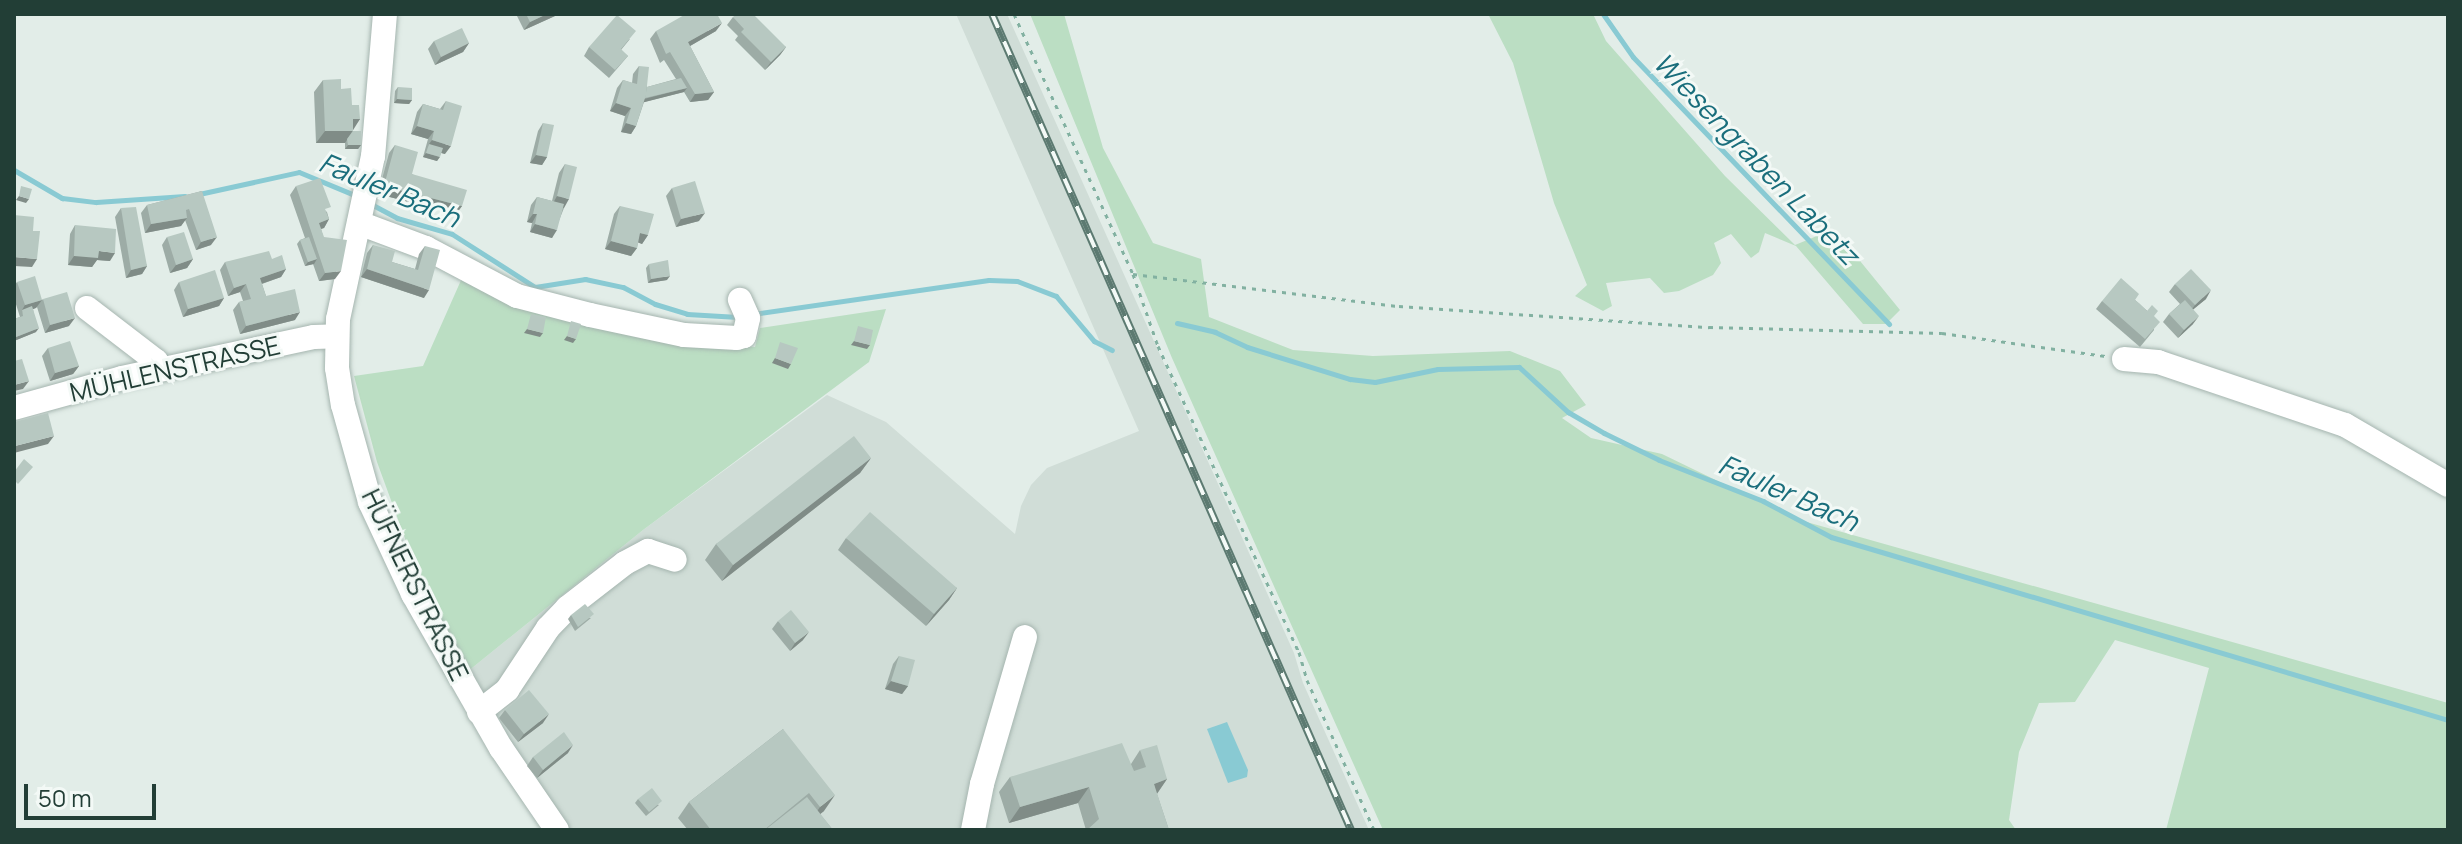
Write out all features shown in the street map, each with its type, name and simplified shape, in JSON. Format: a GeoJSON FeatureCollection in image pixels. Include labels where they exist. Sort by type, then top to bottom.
{"type":"FeatureCollection","features":[{"type":"Feature","properties":{"kind":"street","name":"HÜFNERSTRASSE"},"geometry":{"type":"LineString","coordinates":[[385,14],[379,112],[337,336],[343,405],[370,502],[413,594],[479,712],[557,830]]}},
{"type":"Feature","properties":{"kind":"street"},"geometry":{"type":"LineString","coordinates":[[360,218],[426,248],[517,296],[617,321],[684,335],[737,338],[744,336],[748,318],[740,300]]}},
{"type":"Feature","properties":{"kind":"street"},"geometry":{"type":"LineString","coordinates":[[87,308],[156,361],[159,370]]}},
{"type":"Feature","properties":{"kind":"street","name":"MÜHLENSTRASSE"},"geometry":{"type":"LineString","coordinates":[[14,408],[159,370],[314,337],[337,336]]}},
{"type":"Feature","properties":{"kind":"street"},"geometry":{"type":"LineString","coordinates":[[2124,359],[2158,362],[2345,425],[2448,485]]}},
{"type":"Feature","properties":{"kind":"street"},"geometry":{"type":"LineString","coordinates":[[479,712],[507,690],[548,628],[567,608],[625,563],[648,551],[675,560]]}},
{"type":"Feature","properties":{"kind":"street"},"geometry":{"type":"LineString","coordinates":[[973,830],[982,784],[1025,637]]}},
{"type":"Feature","properties":{"kind":"path"},"geometry":{"type":"LineString","coordinates":[[1014,14],[1133,274],[1158,346],[1299,652],[1307,680],[1374,830]]}},
{"type":"Feature","properties":{"kind":"path"},"geometry":{"type":"LineString","coordinates":[[1133,274],[1399,306],[1709,327],[1942,333],[2124,359]]}},
{"type":"Feature","properties":{"kind":"shaded area"},"geometry":{"type":"Polygon","coordinates":[[[956,14],[1007,14],[1294,653],[1303,683],[1369,830],[569,830],[524,768],[467,672],[643,530],[827,395],[886,422],[1015,534],[1021,506],[1031,485],[1047,468],[1139,431],[956,14]]]}},
{"type":"Feature","properties":{"kind":"green space"},"geometry":{"type":"Polygon","coordinates":[[[1030,14],[1064,14],[1103,148],[1153,243],[1201,259],[1209,317],[1293,350],[1373,356],[1510,351],[1560,371],[1586,405],[1562,418],[1591,438],[1662,454],[1796,519],[2448,703],[2448,830],[2166,830],[2209,668],[2115,640],[2075,702],[2039,703],[2019,752],[2009,820],[2016,830],[1383,830],[1172,358],[1030,14]]]}},
{"type":"Feature","properties":{"kind":"green space"},"geometry":{"type":"Polygon","coordinates":[[[1488,14],[1593,14],[1606,41],[1725,176],[1795,245],[1834,229],[1900,310],[1886,324],[1863,324],[1796,246],[1765,233],[1759,252],[1751,258],[1731,234],[1714,243],[1721,263],[1713,275],[1679,291],[1664,293],[1650,278],[1606,283],[1612,306],[1603,311],[1575,296],[1587,285],[1554,203],[1513,63],[1488,14]]]}},
{"type":"Feature","properties":{"kind":"green space"},"geometry":{"type":"Polygon","coordinates":[[[462,278],[692,342],[755,347],[760,328],[886,309],[869,362],[643,530],[467,672],[429,604],[377,462],[354,376],[423,366],[462,278]]]}},
{"type":"Feature","properties":{"kind":"water"},"geometry":{"type":"Polygon","coordinates":[[[1227,722],[1248,770],[1247,777],[1228,783],[1207,729],[1227,722]]]}},
{"type":"Feature","properties":{"kind":"building"},"geometry":{"type":"Polygon","coordinates":[[[526,14],[547,14],[530,22],[526,14]]]}},
{"type":"Feature","properties":{"kind":"building"},"geometry":{"type":"Polygon","coordinates":[[[686,14],[717,14],[722,23],[688,42],[714,92],[695,94],[670,52],[666,54],[656,31],[686,14]]]}},
{"type":"Feature","properties":{"kind":"building"},"geometry":{"type":"Polygon","coordinates":[[[736,14],[753,14],[786,47],[771,62],[741,32],[744,29],[733,17],[736,14]]]}},
{"type":"Feature","properties":{"kind":"building"},"geometry":{"type":"Polygon","coordinates":[[[617,15],[636,31],[621,49],[628,56],[615,70],[589,47],[617,15]]]}},
{"type":"Feature","properties":{"kind":"building"},"geometry":{"type":"Polygon","coordinates":[[[462,28],[469,43],[441,57],[434,41],[462,28]]]}},
{"type":"Feature","properties":{"kind":"building"},"geometry":{"type":"Polygon","coordinates":[[[639,66],[649,67],[646,95],[636,126],[626,123],[631,108],[616,103],[623,80],[637,84],[639,66]]]}},
{"type":"Feature","properties":{"kind":"building"},"geometry":{"type":"Polygon","coordinates":[[[681,78],[687,88],[645,98],[647,87],[681,78]]]}},
{"type":"Feature","properties":{"kind":"building"},"geometry":{"type":"Polygon","coordinates":[[[341,79],[341,89],[351,88],[352,105],[359,105],[360,119],[353,119],[353,131],[325,131],[323,80],[341,79]]]}},
{"type":"Feature","properties":{"kind":"building"},"geometry":{"type":"Polygon","coordinates":[[[398,87],[412,88],[412,100],[397,99],[398,87]]]}},
{"type":"Feature","properties":{"kind":"building"},"geometry":{"type":"Polygon","coordinates":[[[446,101],[462,106],[451,146],[432,140],[434,131],[417,126],[423,104],[443,110],[446,101]]]}},
{"type":"Feature","properties":{"kind":"building"},"geometry":{"type":"Polygon","coordinates":[[[543,123],[554,125],[547,157],[536,155],[543,123]]]}},
{"type":"Feature","properties":{"kind":"building"},"geometry":{"type":"Polygon","coordinates":[[[353,131],[361,131],[361,145],[348,145],[347,139],[353,131]]]}},
{"type":"Feature","properties":{"kind":"building"},"geometry":{"type":"Polygon","coordinates":[[[429,144],[443,148],[440,157],[426,153],[429,144]]]}},
{"type":"Feature","properties":{"kind":"building"},"geometry":{"type":"Polygon","coordinates":[[[395,145],[418,152],[412,174],[467,190],[462,206],[384,186],[395,145]]]}},
{"type":"Feature","properties":{"kind":"building"},"geometry":{"type":"Polygon","coordinates":[[[565,164],[577,167],[569,199],[557,196],[565,164]]]}},
{"type":"Feature","properties":{"kind":"building"},"geometry":{"type":"Polygon","coordinates":[[[320,178],[331,207],[325,209],[329,219],[319,223],[324,237],[347,240],[341,271],[325,273],[296,186],[320,178]]]}},
{"type":"Feature","properties":{"kind":"building"},"geometry":{"type":"Polygon","coordinates":[[[695,181],[705,213],[681,219],[672,188],[695,181]]]}},
{"type":"Feature","properties":{"kind":"building"},"geometry":{"type":"Polygon","coordinates":[[[21,186],[32,189],[29,199],[19,196],[21,186]]]}},
{"type":"Feature","properties":{"kind":"building"},"geometry":{"type":"Polygon","coordinates":[[[202,191],[217,237],[201,242],[189,209],[186,210],[187,218],[151,224],[147,205],[202,191]]]}},
{"type":"Feature","properties":{"kind":"building"},"geometry":{"type":"Polygon","coordinates":[[[537,197],[564,204],[557,230],[535,224],[537,214],[533,214],[537,197]]]}},
{"type":"Feature","properties":{"kind":"building"},"geometry":{"type":"Polygon","coordinates":[[[620,206],[654,214],[648,235],[640,233],[637,248],[611,241],[620,206]]]}},
{"type":"Feature","properties":{"kind":"building"},"geometry":{"type":"Polygon","coordinates":[[[136,207],[147,266],[131,270],[121,208],[136,207]]]}},
{"type":"Feature","properties":{"kind":"building"},"geometry":{"type":"Polygon","coordinates":[[[14,215],[34,217],[33,231],[40,231],[37,259],[14,257],[14,215]]]}},
{"type":"Feature","properties":{"kind":"building"},"geometry":{"type":"Polygon","coordinates":[[[75,225],[116,229],[115,253],[99,251],[98,258],[74,256],[75,225]]]}},
{"type":"Feature","properties":{"kind":"building"},"geometry":{"type":"Polygon","coordinates":[[[184,232],[193,259],[176,265],[167,237],[184,232]]]}},
{"type":"Feature","properties":{"kind":"building"},"geometry":{"type":"Polygon","coordinates":[[[309,237],[317,259],[308,262],[300,240],[309,237]]]}},
{"type":"Feature","properties":{"kind":"building"},"geometry":{"type":"Polygon","coordinates":[[[373,245],[395,251],[392,262],[418,270],[425,246],[440,250],[429,290],[367,269],[373,245]]]}},
{"type":"Feature","properties":{"kind":"building"},"geometry":{"type":"Polygon","coordinates":[[[269,251],[272,259],[282,255],[286,269],[260,278],[266,296],[295,289],[300,312],[246,326],[239,302],[251,299],[246,284],[234,288],[225,262],[269,251]]]}},
{"type":"Feature","properties":{"kind":"building"},"geometry":{"type":"Polygon","coordinates":[[[668,260],[670,276],[651,279],[649,264],[668,260]]]}},
{"type":"Feature","properties":{"kind":"building"},"geometry":{"type":"Polygon","coordinates":[[[2191,269],[2211,290],[2195,305],[2175,284],[2191,269]]]}},
{"type":"Feature","properties":{"kind":"building"},"geometry":{"type":"Polygon","coordinates":[[[215,270],[224,298],[188,309],[179,282],[215,270]]]}},
{"type":"Feature","properties":{"kind":"building"},"geometry":{"type":"Polygon","coordinates":[[[35,276],[42,300],[25,305],[17,282],[35,276]]]}},
{"type":"Feature","properties":{"kind":"building"},"geometry":{"type":"Polygon","coordinates":[[[2121,278],[2139,294],[2135,300],[2147,311],[2152,305],[2158,311],[2154,316],[2160,322],[2145,339],[2102,301],[2121,278]]]}},
{"type":"Feature","properties":{"kind":"building"},"geometry":{"type":"Polygon","coordinates":[[[67,292],[75,318],[50,325],[43,299],[67,292]]]}},
{"type":"Feature","properties":{"kind":"building"},"geometry":{"type":"Polygon","coordinates":[[[2185,300],[2199,316],[2184,330],[2169,314],[2185,300]]]}},
{"type":"Feature","properties":{"kind":"building"},"geometry":{"type":"Polygon","coordinates":[[[32,306],[39,328],[16,337],[14,319],[23,316],[22,310],[32,306]]]}},
{"type":"Feature","properties":{"kind":"building"},"geometry":{"type":"Polygon","coordinates":[[[531,314],[546,317],[543,333],[527,329],[531,314]]]}},
{"type":"Feature","properties":{"kind":"building"},"geometry":{"type":"Polygon","coordinates":[[[571,321],[581,324],[576,339],[567,336],[571,321]]]}},
{"type":"Feature","properties":{"kind":"building"},"geometry":{"type":"Polygon","coordinates":[[[858,326],[873,330],[870,345],[854,341],[858,326]]]}},
{"type":"Feature","properties":{"kind":"building"},"geometry":{"type":"Polygon","coordinates":[[[70,341],[79,366],[55,373],[48,348],[70,341]]]}},
{"type":"Feature","properties":{"kind":"building"},"geometry":{"type":"Polygon","coordinates":[[[780,342],[798,348],[791,364],[775,358],[780,342]]]}},
{"type":"Feature","properties":{"kind":"building"},"geometry":{"type":"Polygon","coordinates":[[[22,359],[29,381],[14,385],[14,361],[22,359]]]}},
{"type":"Feature","properties":{"kind":"building"},"geometry":{"type":"Polygon","coordinates":[[[48,413],[54,436],[15,446],[14,422],[48,413]]]}},
{"type":"Feature","properties":{"kind":"building"},"geometry":{"type":"Polygon","coordinates":[[[854,436],[871,458],[733,565],[716,544],[854,436]]]}},
{"type":"Feature","properties":{"kind":"building"},"geometry":{"type":"Polygon","coordinates":[[[24,459],[33,467],[18,484],[14,480],[14,472],[24,459]]]}},
{"type":"Feature","properties":{"kind":"building"},"geometry":{"type":"Polygon","coordinates":[[[870,512],[957,588],[934,614],[846,538],[870,512]]]}},
{"type":"Feature","properties":{"kind":"building"},"geometry":{"type":"Polygon","coordinates":[[[585,604],[594,614],[578,627],[571,615],[585,604]]]}},
{"type":"Feature","properties":{"kind":"building"},"geometry":{"type":"Polygon","coordinates":[[[791,610],[809,632],[795,643],[778,621],[791,610]]]}},
{"type":"Feature","properties":{"kind":"building"},"geometry":{"type":"Polygon","coordinates":[[[899,656],[915,660],[908,686],[891,681],[899,656]]]}},
{"type":"Feature","properties":{"kind":"building"},"geometry":{"type":"Polygon","coordinates":[[[529,690],[549,714],[524,734],[505,710],[529,690]]]}},
{"type":"Feature","properties":{"kind":"building"},"geometry":{"type":"Polygon","coordinates":[[[783,729],[835,795],[820,807],[809,793],[764,830],[711,830],[689,802],[783,729]]]}},
{"type":"Feature","properties":{"kind":"building"},"geometry":{"type":"Polygon","coordinates":[[[564,732],[573,745],[543,770],[533,757],[564,732]]]}},
{"type":"Feature","properties":{"kind":"building"},"geometry":{"type":"Polygon","coordinates":[[[1122,743],[1134,771],[1146,767],[1140,750],[1157,745],[1167,779],[1154,784],[1169,830],[1087,830],[1099,819],[1089,787],[1020,807],[1010,777],[1122,743]]]}},
{"type":"Feature","properties":{"kind":"building"},"geometry":{"type":"Polygon","coordinates":[[[652,788],[662,801],[649,812],[638,799],[652,788]]]}},
{"type":"Feature","properties":{"kind":"building"},"geometry":{"type":"Polygon","coordinates":[[[807,797],[833,830],[765,830],[807,797]]]}},
{"type":"Feature","properties":{"kind":"waterway","name":"Wiesengraben Labetz"},"geometry":{"type":"LineString","coordinates":[[1603,14],[1633,57],[1889,324]]}},
{"type":"Feature","properties":{"kind":"waterway","name":"Fauler Bach"},"geometry":{"type":"LineString","coordinates":[[14,170],[62,198],[96,202],[185,196]]}},
{"type":"Feature","properties":{"kind":"waterway","name":"Fauler Bach"},"geometry":{"type":"LineString","coordinates":[[199,194],[299,172],[357,196]]}},
{"type":"Feature","properties":{"kind":"waterway","name":"Fauler Bach"},"geometry":{"type":"LineString","coordinates":[[369,203],[397,218],[452,234],[535,287],[585,279],[623,287],[655,304],[687,314],[738,317]]}},
{"type":"Feature","properties":{"kind":"waterway","name":"Fauler Bach"},"geometry":{"type":"LineString","coordinates":[[753,314],[989,280],[1017,281],[1056,296],[1094,341],[1112,350]]}},
{"type":"Feature","properties":{"kind":"waterway","name":"Fauler Bach"},"geometry":{"type":"LineString","coordinates":[[1177,323],[1215,332],[1247,347],[1350,379],[1375,382],[1438,369],[1519,367],[1568,412],[1604,433],[1659,460],[1763,501],[1831,537],[2448,720]]}},
{"type":"Feature","properties":{"kind":"railway"},"geometry":{"type":"LineString","coordinates":[[992,14],[1351,830]]}}]}
